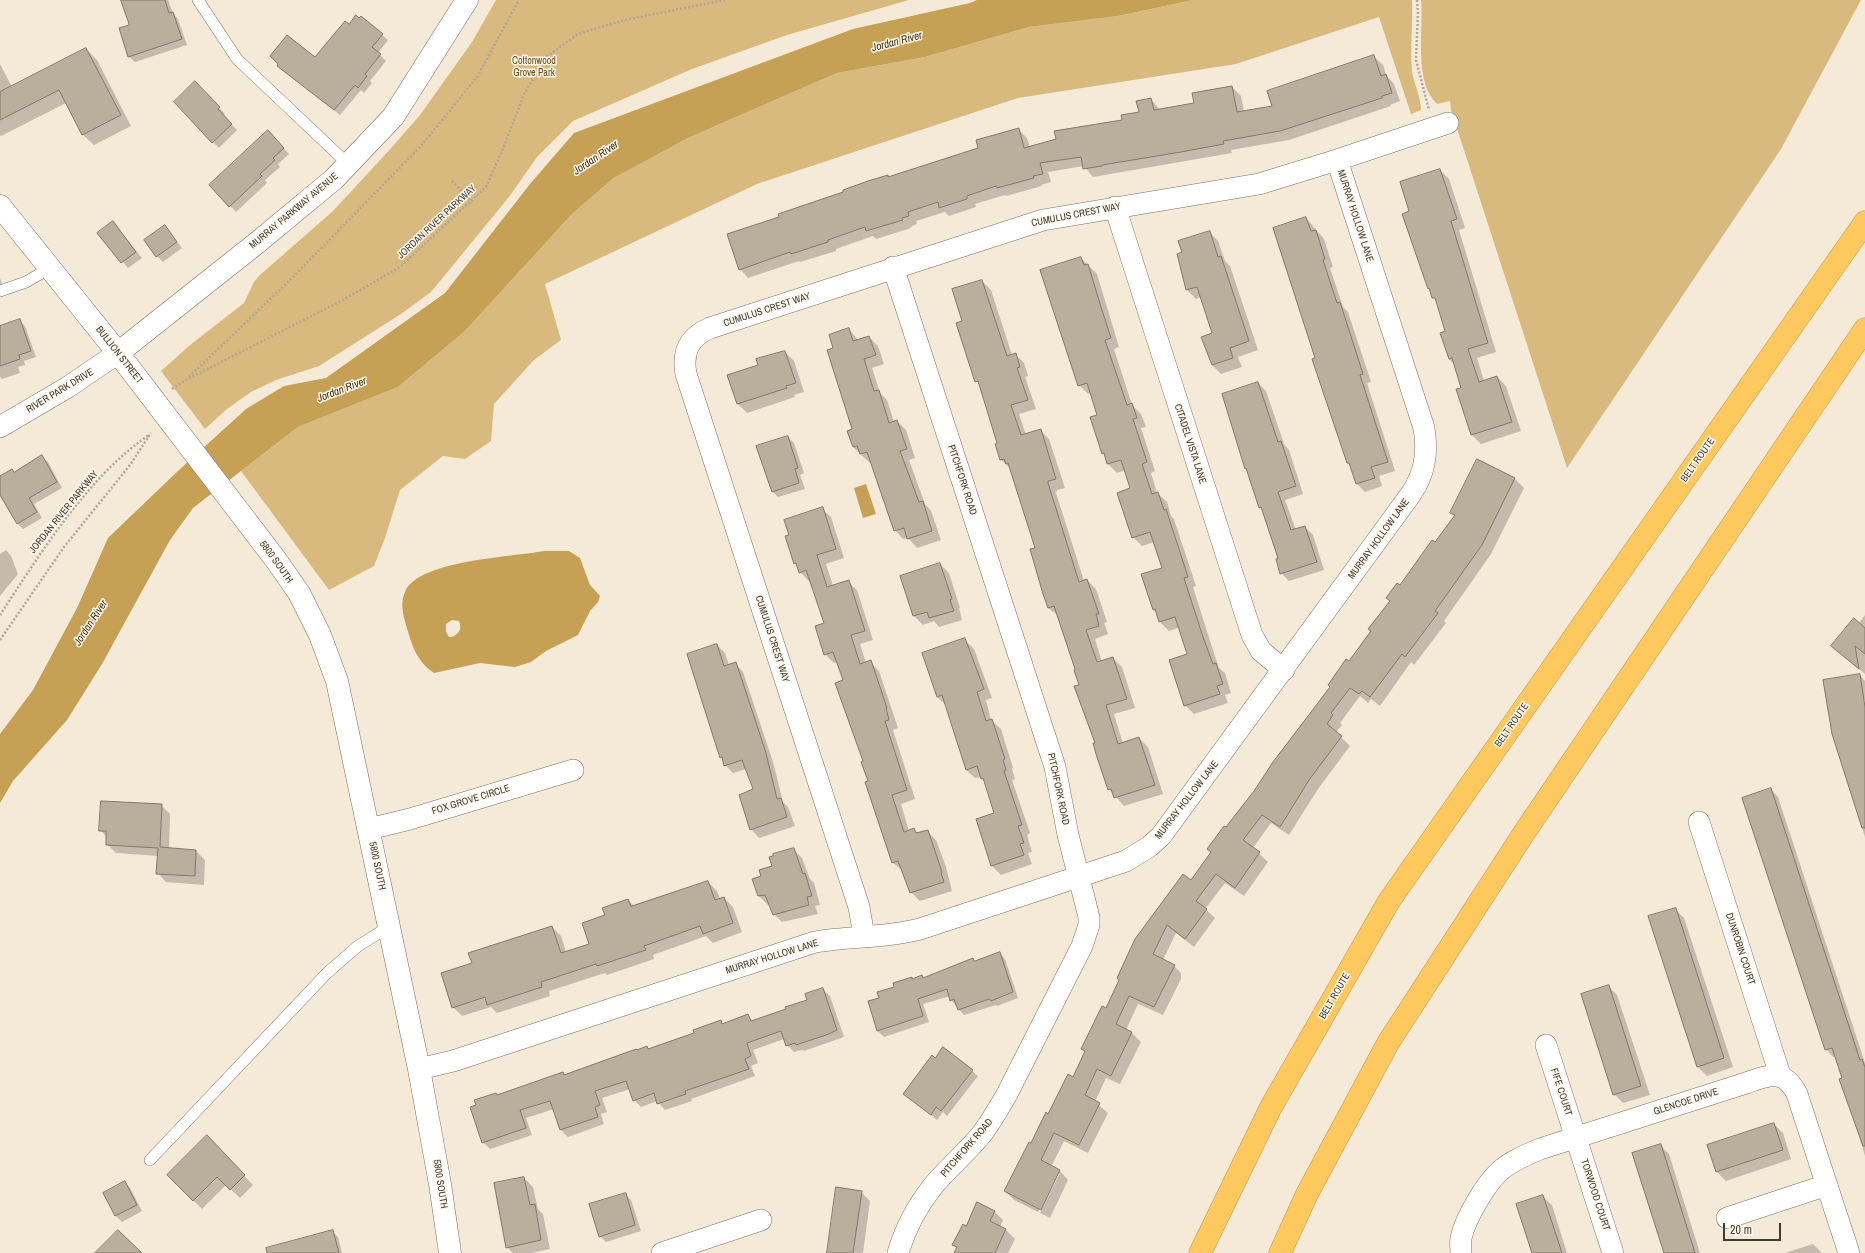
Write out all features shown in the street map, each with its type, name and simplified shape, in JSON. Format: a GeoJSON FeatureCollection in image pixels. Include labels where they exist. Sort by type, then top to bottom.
{"type":"FeatureCollection","features":[{"type":"Feature","properties":{"kind":"highway","name":"BELT ROUTE"},"geometry":{"type":"LineString","coordinates":[[1200,1253],[1271,1107],[1389,901],[1865,222]]}},
{"type":"Feature","properties":{"kind":"highway"},"geometry":{"type":"LineString","coordinates":[[1280,1253],[1314,1180],[1388,1043],[1524,833],[1865,329]]}},
{"type":"Feature","properties":{"kind":"street","name":"MURRAY PARKWAY AVENUE"},"geometry":{"type":"LineString","coordinates":[[118,353],[258,242],[334,179],[393,117],[467,0]]}},
{"type":"Feature","properties":{"kind":"street","name":"CUMULUS CREST WAY"},"geometry":{"type":"LineString","coordinates":[[864,936],[859,907],[686,374],[684,358],[685,351],[689,344],[698,334],[704,331],[1043,220],[1258,184],[1338,160],[1440,120]]}},
{"type":"Feature","properties":{"kind":"street","name":"MURRAY HOLLOW LANE"},"geometry":{"type":"LineString","coordinates":[[419,1069],[453,1061],[800,946],[829,940],[864,936],[893,935],[920,929],[1126,861],[1150,846],[1161,836],[1284,670],[1411,494],[1420,478],[1426,459],[1427,449],[1424,428],[1338,160]]}},
{"type":"Feature","properties":{"kind":"street","name":"BULLION STREET"},"geometry":{"type":"LineString","coordinates":[[0,206],[118,353],[234,505]]}},
{"type":"Feature","properties":{"kind":"street","name":"CITADEL VISTA LANE"},"geometry":{"type":"LineString","coordinates":[[1115,207],[1252,635],[1261,651],[1284,670]]}},
{"type":"Feature","properties":{"kind":"street","name":"PITCHFORK ROAD"},"geometry":{"type":"LineString","coordinates":[[893,268],[1055,767],[1068,835],[1089,917],[1089,926],[1082,946],[995,1115],[981,1134],[933,1186],[909,1225],[898,1253]]}},
{"type":"Feature","properties":{"kind":"street","name":"RIVER PARK DRIVE"},"geometry":{"type":"LineString","coordinates":[[0,427],[68,387],[118,353]]}},
{"type":"Feature","properties":{"kind":"street","name":"5800 SOUTH"},"geometry":{"type":"LineString","coordinates":[[234,505],[299,593],[320,635],[338,681],[419,1069],[440,1184],[450,1253]]}},
{"type":"Feature","properties":{"kind":"street","name":"FOX GROVE CIRCLE"},"geometry":{"type":"LineString","coordinates":[[369,828],[410,819],[573,770]]}},
{"type":"Feature","properties":{"kind":"street","name":"DUNROBIN COURT"},"geometry":{"type":"LineString","coordinates":[[1699,822],[1780,1075]]}},
{"type":"Feature","properties":{"kind":"street","name":"FIFE COURT"},"geometry":{"type":"LineString","coordinates":[[1546,1045],[1576,1138]]}},
{"type":"Feature","properties":{"kind":"street","name":"GLENCOE DRIVE"},"geometry":{"type":"LineString","coordinates":[[1461,1253],[1461,1238],[1472,1211],[1486,1186],[1499,1171],[1517,1159],[1540,1149],[1763,1077],[1780,1075]]}},
{"type":"Feature","properties":{"kind":"street"},"geometry":{"type":"LineString","coordinates":[[1780,1075],[1793,1085],[1798,1094],[1849,1253]]}},
{"type":"Feature","properties":{"kind":"street","name":"TORWOOD COURT"},"geometry":{"type":"LineString","coordinates":[[1576,1138],[1613,1253]]}},
{"type":"Feature","properties":{"kind":"street"},"geometry":{"type":"LineString","coordinates":[[1727,1218],[1827,1185]]}},
{"type":"Feature","properties":{"kind":"street"},"geometry":{"type":"LineString","coordinates":[[662,1253],[761,1220]]}},
{"type":"Feature","properties":{"kind":"lane"},"geometry":{"type":"LineString","coordinates":[[198,0],[237,59],[348,164]]}},
{"type":"Feature","properties":{"kind":"lane"},"geometry":{"type":"LineString","coordinates":[[0,291],[26,282],[50,268]]}},
{"type":"Feature","properties":{"kind":"lane"},"geometry":{"type":"LineString","coordinates":[[150,1160],[327,973],[358,946],[390,926]]}},
{"type":"Feature","properties":{"kind":"path"},"geometry":{"type":"LineString","coordinates":[[186,380],[293,277],[421,146],[477,77],[519,0]]}},
{"type":"Feature","properties":{"kind":"path","name":"JORDAN RIVER PARKWAY"},"geometry":{"type":"LineString","coordinates":[[171,393],[173,388],[186,380],[343,300],[400,268],[486,187],[525,92],[548,56],[578,34],[626,20],[724,0]]}},
{"type":"Feature","properties":{"kind":"path"},"geometry":{"type":"LineString","coordinates":[[1417,0],[1418,13],[1416,60],[1440,120]]}},
{"type":"Feature","properties":{"kind":"path"},"geometry":{"type":"LineString","coordinates":[[452,181],[471,201]]}},
{"type":"Feature","properties":{"kind":"path","name":"JORDAN RIVER PARKWAY"},"geometry":{"type":"LineString","coordinates":[[0,615],[49,542],[77,506],[120,456],[152,433],[130,465],[64,547],[0,640]]}},
{"type":"Feature","properties":{"kind":"green space","name":"Cottonwood Grove Park"},"geometry":{"type":"Polygon","coordinates":[[[496,0],[909,0],[787,35],[692,69],[573,121],[537,157],[509,197],[431,292],[401,314],[319,366],[276,380],[251,392],[227,409],[205,429],[161,371],[190,345],[244,303],[254,282],[260,275],[333,211],[393,146],[420,115],[472,42],[496,0]]]}},
{"type":"Feature","properties":{"kind":"green space"},"geometry":{"type":"Polygon","coordinates":[[[1193,0],[1412,0],[1412,71],[1420,100],[1421,110],[1411,114],[1379,17],[1236,64],[1018,98],[757,184],[545,284],[561,340],[534,360],[494,404],[491,441],[465,459],[443,456],[400,490],[385,538],[374,566],[329,590],[241,471],[298,427],[398,387],[465,331],[572,214],[614,178],[688,138],[837,73],[925,57],[1029,27],[1118,16],[1193,0]]]}},
{"type":"Feature","properties":{"kind":"green space"},"geometry":{"type":"Polygon","coordinates":[[[1421,0],[1861,0],[1781,149],[1567,468],[1451,110],[1450,101],[1437,104],[1430,94],[1425,82],[1421,55],[1421,0]]]}},
{"type":"Feature","properties":{"kind":"water","name":"Jordan River"},"geometry":{"type":"Polygon","coordinates":[[[977,0],[1193,0],[1118,16],[1029,27],[925,57],[837,73],[688,138],[614,178],[572,214],[465,331],[398,387],[298,427],[193,508],[170,540],[102,664],[67,720],[13,781],[0,803],[0,734],[33,690],[77,608],[108,538],[246,409],[284,386],[326,378],[445,293],[530,184],[574,133],[853,29],[970,3],[977,0]]]}},
{"type":"Feature","properties":{"kind":"water"},"geometry":{"type":"Polygon","coordinates":[[[866,484],[876,514],[863,518],[854,488],[866,484]]]}},
{"type":"Feature","properties":{"kind":"water"},"geometry":{"type":"Polygon","coordinates":[[[544,551],[569,551],[580,558],[590,585],[600,596],[598,602],[590,611],[578,635],[546,651],[531,662],[515,667],[480,663],[434,673],[423,663],[410,639],[403,613],[403,596],[413,581],[428,573],[468,562],[544,551]],[[452,620],[446,624],[446,632],[449,637],[452,637],[459,632],[459,621],[452,620]]]}},
{"type":"Feature","properties":{"kind":"building"},"geometry":{"type":"Polygon","coordinates":[[[121,0],[165,0],[169,13],[173,12],[182,39],[128,57],[119,28],[129,25],[121,0]]]}},
{"type":"Feature","properties":{"kind":"building"},"geometry":{"type":"Polygon","coordinates":[[[356,15],[359,18],[361,16],[383,34],[372,47],[381,54],[365,74],[367,76],[358,88],[355,85],[334,110],[277,66],[278,64],[270,56],[287,35],[315,57],[345,21],[349,24],[356,15]]]}},
{"type":"Feature","properties":{"kind":"building"},"geometry":{"type":"Polygon","coordinates":[[[86,48],[121,115],[82,135],[59,90],[0,120],[0,92],[86,48]]]}},
{"type":"Feature","properties":{"kind":"building"},"geometry":{"type":"Polygon","coordinates":[[[1374,55],[1381,76],[1386,74],[1392,93],[1382,96],[1382,98],[1280,131],[1223,141],[1224,144],[1083,169],[1081,157],[1040,163],[1043,174],[1033,176],[1034,178],[997,188],[996,186],[967,196],[967,199],[939,208],[938,202],[908,212],[909,216],[902,218],[903,220],[866,231],[865,227],[828,240],[828,242],[791,254],[790,252],[739,270],[727,234],[779,217],[778,214],[843,192],[843,190],[868,181],[888,175],[888,177],[978,148],[976,140],[1019,128],[1024,148],[1056,139],[1054,131],[1122,120],[1121,115],[1139,112],[1136,101],[1151,98],[1154,110],[1194,103],[1192,93],[1232,86],[1237,112],[1272,106],[1267,91],[1374,55]]]}},
{"type":"Feature","properties":{"kind":"building"},"geometry":{"type":"Polygon","coordinates":[[[195,81],[220,107],[218,109],[232,124],[212,143],[174,102],[195,81]]]}},
{"type":"Feature","properties":{"kind":"building"},"geometry":{"type":"Polygon","coordinates":[[[268,130],[284,148],[273,158],[275,160],[260,174],[262,176],[229,207],[209,185],[268,130]]]}},
{"type":"Feature","properties":{"kind":"building"},"geometry":{"type":"Polygon","coordinates":[[[1440,169],[1457,219],[1451,221],[1488,343],[1468,349],[1479,382],[1497,376],[1512,422],[1471,435],[1456,389],[1461,388],[1452,358],[1449,359],[1440,333],[1445,331],[1435,298],[1432,298],[1429,288],[1428,289],[1402,214],[1409,211],[1400,182],[1440,169]]]}},
{"type":"Feature","properties":{"kind":"building"},"geometry":{"type":"Polygon","coordinates":[[[1306,217],[1311,231],[1316,230],[1325,259],[1323,260],[1337,303],[1340,302],[1363,374],[1360,375],[1388,462],[1371,467],[1375,478],[1356,484],[1349,463],[1347,463],[1312,359],[1315,358],[1273,228],[1306,217]]]}},
{"type":"Feature","properties":{"kind":"building"},"geometry":{"type":"Polygon","coordinates":[[[113,221],[136,252],[121,263],[97,233],[113,221]]]}},
{"type":"Feature","properties":{"kind":"building"},"geometry":{"type":"Polygon","coordinates":[[[165,225],[177,242],[156,257],[144,240],[165,225]]]}},
{"type":"Feature","properties":{"kind":"building"},"geometry":{"type":"Polygon","coordinates":[[[1210,231],[1218,257],[1221,256],[1249,341],[1230,348],[1233,358],[1212,365],[1201,337],[1212,333],[1197,287],[1186,290],[1177,254],[1182,252],[1178,241],[1210,231]]]}},
{"type":"Feature","properties":{"kind":"building"},"geometry":{"type":"Polygon","coordinates":[[[1081,257],[1084,265],[1088,264],[1111,338],[1105,340],[1127,405],[1132,403],[1137,418],[1133,419],[1147,462],[1142,464],[1152,494],[1158,492],[1164,510],[1166,509],[1188,577],[1184,578],[1203,637],[1213,664],[1216,663],[1223,684],[1217,686],[1220,694],[1184,706],[1169,660],[1187,654],[1175,617],[1159,622],[1155,609],[1153,610],[1141,574],[1162,568],[1150,532],[1132,538],[1117,493],[1130,488],[1121,460],[1107,464],[1104,453],[1102,454],[1090,417],[1097,415],[1087,383],[1078,386],[1040,270],[1081,257]]]}},
{"type":"Feature","properties":{"kind":"building"},"geometry":{"type":"Polygon","coordinates":[[[982,280],[1007,356],[1016,353],[1020,367],[1017,368],[1028,400],[1011,405],[1021,435],[1041,429],[1056,479],[1048,481],[1048,483],[1079,582],[1087,579],[1099,614],[1096,614],[1099,626],[1086,630],[1097,662],[1113,657],[1127,699],[1106,705],[1118,744],[1139,737],[1155,785],[1114,798],[1111,789],[1108,790],[1093,743],[1095,743],[1074,686],[1079,685],[1054,606],[1048,608],[1043,594],[1030,549],[1035,548],[1008,463],[1006,464],[1004,459],[1000,460],[995,444],[997,443],[978,381],[975,382],[956,323],[962,321],[952,289],[982,280]]]}},
{"type":"Feature","properties":{"kind":"building"},"geometry":{"type":"Polygon","coordinates":[[[20,319],[31,351],[19,355],[20,359],[0,366],[0,326],[20,319]]]}},
{"type":"Feature","properties":{"kind":"building"},"geometry":{"type":"Polygon","coordinates":[[[849,328],[853,341],[869,336],[876,355],[864,359],[874,391],[879,390],[889,423],[897,420],[907,449],[900,451],[919,502],[923,501],[932,531],[907,539],[904,528],[894,531],[867,452],[860,454],[857,446],[853,447],[847,431],[852,429],[827,350],[833,348],[829,335],[849,328]]]}},
{"type":"Feature","properties":{"kind":"building"},"geometry":{"type":"Polygon","coordinates":[[[785,351],[796,383],[786,386],[787,388],[737,404],[727,375],[758,365],[756,359],[785,351]]]}},
{"type":"Feature","properties":{"kind":"building"},"geometry":{"type":"Polygon","coordinates":[[[1258,382],[1278,442],[1281,441],[1296,486],[1278,492],[1291,530],[1305,526],[1317,562],[1280,574],[1276,559],[1278,558],[1261,507],[1259,508],[1246,468],[1245,469],[1222,394],[1258,382]]]}},
{"type":"Feature","properties":{"kind":"building"},"geometry":{"type":"Polygon","coordinates":[[[788,436],[798,468],[795,469],[799,483],[772,492],[756,446],[788,436]]]}},
{"type":"Feature","properties":{"kind":"building"},"geometry":{"type":"Polygon","coordinates":[[[42,455],[57,482],[29,498],[37,512],[17,524],[0,495],[0,476],[12,469],[14,472],[42,455]]]}},
{"type":"Feature","properties":{"kind":"building"},"geometry":{"type":"Polygon","coordinates":[[[1477,459],[1515,478],[1482,545],[1435,611],[1438,613],[1405,657],[1402,654],[1370,697],[1362,691],[1359,694],[1350,688],[1331,713],[1333,715],[1327,724],[1342,736],[1309,780],[1280,827],[1262,815],[1243,840],[1260,852],[1235,888],[1216,874],[1196,901],[1207,909],[1185,939],[1167,925],[1153,954],[1175,965],[1154,1007],[1129,996],[1116,1024],[1132,1032],[1111,1076],[1097,1069],[1085,1095],[1100,1103],[1079,1145],[1054,1133],[1041,1160],[1060,1170],[1041,1210],[1004,1191],[1029,1142],[1031,1143],[1046,1112],[1048,1114],[1068,1074],[1073,1077],[1085,1051],[1081,1049],[1102,1006],[1106,1008],[1119,980],[1117,978],[1135,939],[1183,874],[1191,880],[1211,852],[1207,849],[1224,826],[1226,827],[1254,791],[1273,762],[1330,687],[1328,685],[1346,659],[1349,661],[1371,631],[1368,629],[1390,601],[1386,598],[1397,583],[1400,585],[1432,540],[1435,542],[1455,515],[1450,513],[1477,459]]]}},
{"type":"Feature","properties":{"kind":"building"},"geometry":{"type":"Polygon","coordinates":[[[823,507],[836,549],[817,555],[827,587],[849,580],[865,631],[851,635],[860,664],[871,660],[887,708],[889,720],[885,721],[907,790],[892,795],[904,832],[914,828],[916,833],[928,830],[942,872],[944,882],[910,893],[898,861],[892,863],[865,782],[868,781],[861,762],[863,761],[835,683],[843,680],[833,652],[824,655],[815,626],[824,623],[806,570],[799,573],[796,563],[794,564],[785,536],[789,535],[784,520],[823,507]]]}},
{"type":"Feature","properties":{"kind":"building"},"geometry":{"type":"Polygon","coordinates":[[[940,563],[952,599],[950,600],[954,611],[929,618],[927,612],[913,616],[900,576],[940,563]]]}},
{"type":"Feature","properties":{"kind":"building"},"geometry":{"type":"Polygon","coordinates":[[[1854,618],[1865,628],[1865,654],[1855,646],[1859,669],[1831,646],[1854,618]]]}},
{"type":"Feature","properties":{"kind":"building"},"geometry":{"type":"Polygon","coordinates":[[[965,638],[984,689],[977,692],[986,721],[992,719],[1005,759],[1003,760],[1006,770],[1004,771],[1022,825],[1018,826],[1024,843],[1020,844],[1024,855],[991,866],[976,819],[994,813],[983,778],[981,779],[977,766],[966,770],[942,695],[937,697],[922,653],[965,638]]]}},
{"type":"Feature","properties":{"kind":"building"},"geometry":{"type":"Polygon","coordinates":[[[717,644],[724,666],[736,662],[766,753],[777,799],[781,798],[787,817],[750,830],[739,795],[753,789],[742,760],[724,766],[722,757],[720,758],[687,654],[717,644]]]}},
{"type":"Feature","properties":{"kind":"building"},"geometry":{"type":"Polygon","coordinates":[[[1860,674],[1865,707],[1865,828],[1862,828],[1832,734],[1823,680],[1860,674]]]}},
{"type":"Feature","properties":{"kind":"building"},"geometry":{"type":"Polygon","coordinates":[[[1771,788],[1860,1060],[1862,1059],[1865,1067],[1865,1146],[1863,1146],[1839,1079],[1842,1078],[1832,1048],[1825,1050],[1742,798],[1771,788]]]}},
{"type":"Feature","properties":{"kind":"building"},"geometry":{"type":"Polygon","coordinates":[[[101,801],[162,804],[160,847],[196,850],[195,876],[156,874],[158,848],[106,845],[106,831],[99,831],[101,801]]]}},
{"type":"Feature","properties":{"kind":"building"},"geometry":{"type":"Polygon","coordinates":[[[794,848],[803,874],[805,873],[812,896],[807,897],[809,905],[773,915],[765,895],[758,896],[752,879],[761,876],[759,870],[772,866],[769,857],[773,856],[773,854],[794,848]]]}},
{"type":"Feature","properties":{"kind":"building"},"geometry":{"type":"Polygon","coordinates":[[[708,881],[715,900],[724,897],[733,923],[703,934],[700,926],[644,946],[646,950],[541,982],[542,987],[487,1005],[485,997],[452,1008],[441,973],[472,963],[468,953],[552,926],[561,953],[589,944],[582,923],[605,915],[602,908],[628,899],[631,906],[708,881]]]}},
{"type":"Feature","properties":{"kind":"building"},"geometry":{"type":"Polygon","coordinates":[[[1676,908],[1724,1058],[1697,1067],[1648,916],[1676,908]]]}},
{"type":"Feature","properties":{"kind":"building"},"geometry":{"type":"Polygon","coordinates":[[[1000,952],[1013,992],[991,1001],[989,999],[958,1010],[954,999],[950,1001],[947,989],[918,999],[923,1016],[877,1031],[868,1001],[879,998],[877,992],[894,987],[893,983],[922,975],[923,978],[973,958],[974,961],[1000,952]]]}},
{"type":"Feature","properties":{"kind":"building"},"geometry":{"type":"Polygon","coordinates":[[[1609,985],[1641,1086],[1613,1095],[1581,994],[1609,985]]]}},
{"type":"Feature","properties":{"kind":"building"},"geometry":{"type":"Polygon","coordinates":[[[823,988],[837,1030],[829,1034],[796,1045],[795,1043],[786,1046],[781,1031],[747,1043],[751,1056],[745,1059],[749,1069],[685,1091],[686,1094],[657,1104],[654,1093],[633,1101],[626,1081],[595,1091],[600,1105],[595,1107],[598,1117],[560,1130],[550,1101],[520,1110],[526,1128],[482,1143],[470,1107],[476,1105],[474,1100],[496,1093],[497,1095],[563,1072],[564,1075],[636,1049],[637,1050],[647,1046],[648,1049],[694,1033],[693,1030],[721,1020],[722,1024],[748,1014],[751,1021],[807,1000],[805,994],[823,988]]]}},
{"type":"Feature","properties":{"kind":"building"},"geometry":{"type":"Polygon","coordinates":[[[943,1047],[973,1070],[941,1111],[936,1107],[931,1115],[903,1094],[932,1055],[935,1058],[943,1047]]]}},
{"type":"Feature","properties":{"kind":"building"},"geometry":{"type":"Polygon","coordinates":[[[1774,1123],[1783,1150],[1716,1172],[1707,1145],[1774,1123]]]}},
{"type":"Feature","properties":{"kind":"building"},"geometry":{"type":"Polygon","coordinates":[[[207,1135],[245,1175],[230,1190],[217,1177],[193,1201],[167,1175],[207,1135]]]}},
{"type":"Feature","properties":{"kind":"building"},"geometry":{"type":"Polygon","coordinates":[[[1661,1144],[1695,1253],[1664,1253],[1632,1153],[1661,1144]]]}},
{"type":"Feature","properties":{"kind":"building"},"geometry":{"type":"Polygon","coordinates":[[[524,1177],[530,1205],[535,1204],[541,1240],[506,1248],[494,1183],[524,1177]]]}},
{"type":"Feature","properties":{"kind":"building"},"geometry":{"type":"Polygon","coordinates":[[[125,1181],[137,1205],[115,1216],[103,1193],[125,1181]]]}},
{"type":"Feature","properties":{"kind":"building"},"geometry":{"type":"Polygon","coordinates":[[[836,1187],[862,1191],[853,1253],[827,1253],[836,1187]]]}},
{"type":"Feature","properties":{"kind":"building"},"geometry":{"type":"Polygon","coordinates":[[[626,1193],[635,1225],[599,1237],[589,1204],[626,1193]]]}},
{"type":"Feature","properties":{"kind":"building"},"geometry":{"type":"Polygon","coordinates":[[[1543,1195],[1562,1253],[1532,1253],[1516,1204],[1543,1195]]]}},
{"type":"Feature","properties":{"kind":"building"},"geometry":{"type":"Polygon","coordinates":[[[977,1202],[995,1211],[990,1221],[1006,1229],[995,1253],[954,1253],[957,1247],[952,1245],[963,1224],[966,1226],[977,1202]]]}},
{"type":"Feature","properties":{"kind":"building"},"geometry":{"type":"Polygon","coordinates":[[[118,1230],[142,1253],[95,1253],[118,1230]]]}},
{"type":"Feature","properties":{"kind":"building"},"geometry":{"type":"Polygon","coordinates":[[[333,1230],[339,1253],[267,1253],[266,1248],[333,1230]]]}}]}
